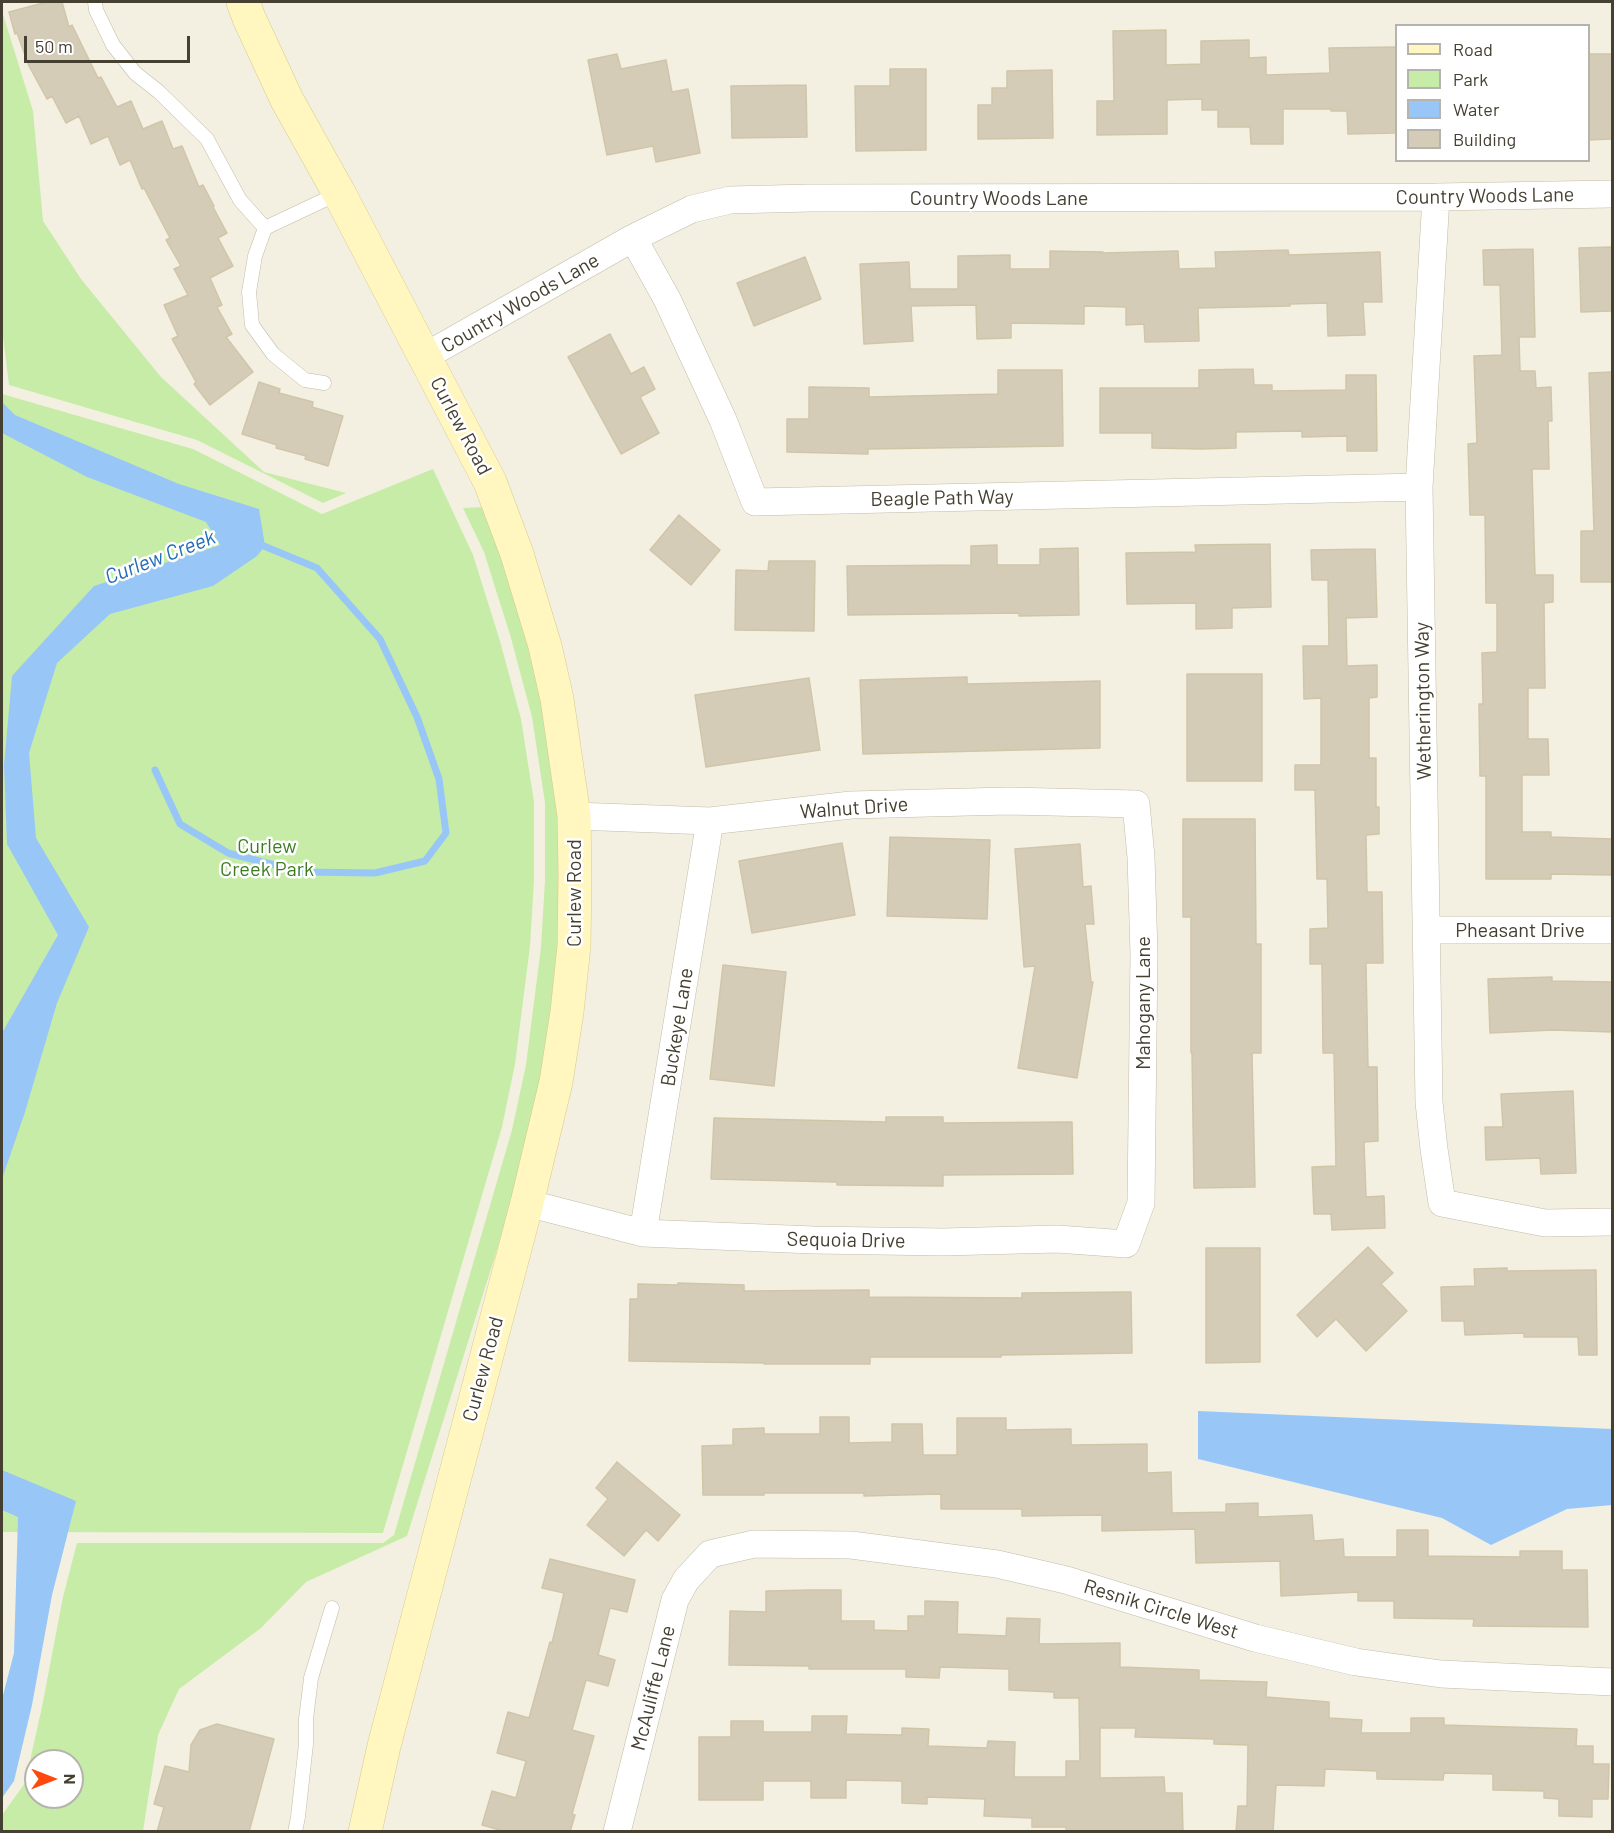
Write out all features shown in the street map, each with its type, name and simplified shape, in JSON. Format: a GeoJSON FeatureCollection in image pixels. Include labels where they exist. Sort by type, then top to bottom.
{"type":"FeatureCollection","features":[{"type":"Feature","properties":{"kind":"main road","name":"Curlew Road"},"geometry":{"type":"LineString","coordinates":[[243,2],[287,100],[339,194],[490,482],[517,554],[545,646],[557,699],[573,816],[574,946],[556,1083],[527,1203],[387,1735],[365,1832]]}},
{"type":"Feature","properties":{"kind":"street","name":"Country Woods Lane"},"geometry":{"type":"LineString","coordinates":[[424,357],[633,238],[692,210],[730,200],[1436,197],[1612,194]]}},
{"type":"Feature","properties":{"kind":"street","name":"Wetherington Way"},"geometry":{"type":"LineString","coordinates":[[1436,197],[1419,487],[1429,1102],[1442,1203],[1545,1223],[1612,1222]]}},
{"type":"Feature","properties":{"kind":"street","name":"Beagle Path Way"},"geometry":{"type":"LineString","coordinates":[[633,238],[667,299],[723,420],[756,502],[1419,487]]}},
{"type":"Feature","properties":{"kind":"street","name":"Walnut Drive"},"geometry":{"type":"LineString","coordinates":[[573,816],[710,822],[851,806],[1008,801],[1136,804]]}},
{"type":"Feature","properties":{"kind":"street","name":"Mahogany Lane"},"geometry":{"type":"LineString","coordinates":[[1136,804],[1141,857],[1144,953],[1141,1203]]}},
{"type":"Feature","properties":{"kind":"street","name":"Buckeye Lane"},"geometry":{"type":"LineString","coordinates":[[643,1233],[710,822]]}},
{"type":"Feature","properties":{"kind":"street","name":"Pheasant Drive"},"geometry":{"type":"LineString","coordinates":[[1426,930],[1612,930]]}},
{"type":"Feature","properties":{"kind":"street","name":"Sequoia Drive"},"geometry":{"type":"LineString","coordinates":[[527,1203],[643,1233],[813,1240],[943,1242],[1057,1239],[1126,1244],[1141,1203]]}},
{"type":"Feature","properties":{"kind":"street","name":"Resnik Circle West"},"geometry":{"type":"LineString","coordinates":[[710,1554],[754,1544],[851,1545],[997,1564],[1066,1580],[1255,1638],[1356,1662],[1441,1674],[1612,1682]]}},
{"type":"Feature","properties":{"kind":"street","name":"McAuliffe Lane"},"geometry":{"type":"LineString","coordinates":[[618,1831],[675,1600],[686,1580],[710,1554]]}},
{"type":"Feature","properties":{"kind":"lane"},"geometry":{"type":"LineString","coordinates":[[95,2],[96,10],[112,45],[135,73],[159,92],[207,139],[240,200],[265,228]]}},
{"type":"Feature","properties":{"kind":"lane"},"geometry":{"type":"LineString","coordinates":[[324,383],[305,380],[273,354],[252,325],[249,292],[255,256],[265,228],[339,194]]}},
{"type":"Feature","properties":{"kind":"lane"},"geometry":{"type":"LineString","coordinates":[[295,1832],[304,1765],[311,1678],[332,1608]]}},
{"type":"Feature","properties":{"kind":"green space"},"geometry":{"type":"Polygon","coordinates":[[[2,11],[33,111],[43,221],[81,279],[161,377],[264,472],[346,493],[323,503],[197,440],[9,385],[2,328],[2,11]]]}},
{"type":"Feature","properties":{"kind":"green space","name":"Curlew Creek Park"},"geometry":{"type":"Polygon","coordinates":[[[2,394],[193,449],[322,514],[433,469],[473,555],[521,719],[534,802],[534,880],[530,946],[515,1064],[502,1127],[383,1533],[2,1532],[2,394]]]}},
{"type":"Feature","properties":{"kind":"green space"},"geometry":{"type":"Polygon","coordinates":[[[486,507],[505,557],[552,732],[562,876],[555,1010],[522,1170],[407,1536],[306,1582],[261,1628],[179,1689],[158,1735],[143,1831],[2,1832],[2,1815],[24,1784],[24,1809],[84,1809],[84,1749],[33,1749],[63,1597],[77,1543],[383,1543],[394,1535],[512,1130],[526,1065],[541,947],[545,880],[545,803],[532,717],[511,638],[484,552],[463,508],[486,507]]]}},
{"type":"Feature","properties":{"kind":"water"},"geometry":{"type":"Polygon","coordinates":[[[2,402],[15,415],[179,484],[259,509],[265,546],[257,556],[213,586],[110,614],[57,663],[29,753],[36,838],[89,927],[57,1003],[25,1112],[2,1179],[2,1033],[58,935],[7,844],[4,765],[12,676],[94,586],[220,545],[206,522],[87,477],[2,433],[2,402]]]}},
{"type":"Feature","properties":{"kind":"water"},"geometry":{"type":"Polygon","coordinates":[[[1198,1411],[1612,1429],[1612,1505],[1567,1509],[1491,1545],[1442,1518],[1198,1459],[1198,1411]]]}},
{"type":"Feature","properties":{"kind":"water"},"geometry":{"type":"Polygon","coordinates":[[[2,1470],[76,1501],[52,1595],[32,1705],[14,1781],[2,1798],[2,1699],[14,1653],[18,1517],[2,1510],[2,1470]]]}},
{"type":"Feature","properties":{"kind":"building"},"geometry":{"type":"Polygon","coordinates":[[[47,2],[62,2],[69,27],[72,25],[98,78],[101,77],[117,107],[131,101],[143,129],[162,121],[173,149],[182,146],[199,187],[203,185],[227,233],[218,238],[233,266],[210,278],[222,305],[217,307],[232,334],[226,337],[253,372],[210,405],[194,384],[196,382],[172,339],[178,336],[164,305],[188,295],[174,269],[181,266],[166,240],[170,238],[144,188],[142,189],[130,160],[120,165],[108,136],[91,144],[79,116],[66,123],[52,96],[47,99],[29,66],[17,33],[15,34],[9,12],[47,2]]]}},
{"type":"Feature","properties":{"kind":"building"},"geometry":{"type":"Polygon","coordinates":[[[1166,30],[1166,65],[1201,64],[1201,41],[1249,40],[1249,58],[1266,57],[1266,75],[1330,73],[1329,48],[1395,47],[1395,133],[1348,134],[1347,111],[1283,109],[1283,144],[1251,144],[1250,127],[1218,127],[1218,110],[1202,110],[1202,99],[1167,100],[1167,134],[1097,135],[1097,101],[1114,101],[1113,31],[1166,30]]]}},
{"type":"Feature","properties":{"kind":"building"},"geometry":{"type":"Polygon","coordinates":[[[617,54],[621,69],[666,60],[672,92],[688,89],[700,153],[656,162],[653,146],[607,155],[588,60],[617,54]]]}},
{"type":"Feature","properties":{"kind":"building"},"geometry":{"type":"Polygon","coordinates":[[[1590,54],[1612,54],[1612,139],[1590,140],[1590,54]]]}},
{"type":"Feature","properties":{"kind":"building"},"geometry":{"type":"Polygon","coordinates":[[[890,69],[926,69],[926,150],[856,151],[855,86],[890,86],[890,69]]]}},
{"type":"Feature","properties":{"kind":"building"},"geometry":{"type":"Polygon","coordinates":[[[1052,70],[1053,138],[978,139],[978,105],[992,105],[992,88],[1007,88],[1007,71],[1052,70]]]}},
{"type":"Feature","properties":{"kind":"building"},"geometry":{"type":"Polygon","coordinates":[[[806,85],[807,137],[732,138],[731,86],[806,85]]]}},
{"type":"Feature","properties":{"kind":"building"},"geometry":{"type":"Polygon","coordinates":[[[1612,247],[1612,311],[1581,312],[1579,248],[1612,247]]]}},
{"type":"Feature","properties":{"kind":"building"},"geometry":{"type":"Polygon","coordinates":[[[1533,249],[1535,337],[1519,337],[1520,371],[1535,371],[1536,388],[1551,387],[1552,421],[1548,421],[1549,469],[1532,469],[1535,575],[1553,575],[1553,602],[1544,603],[1545,688],[1528,688],[1528,739],[1548,739],[1549,775],[1522,775],[1522,832],[1551,832],[1551,837],[1612,839],[1612,875],[1551,874],[1551,879],[1486,879],[1486,776],[1480,776],[1479,704],[1483,704],[1482,653],[1497,652],[1497,603],[1486,603],[1485,515],[1470,515],[1468,444],[1477,443],[1474,356],[1502,355],[1500,285],[1484,285],[1483,250],[1533,249]]]}},
{"type":"Feature","properties":{"kind":"building"},"geometry":{"type":"Polygon","coordinates":[[[1288,250],[1289,255],[1380,252],[1382,302],[1363,302],[1365,335],[1328,336],[1327,303],[1198,308],[1199,341],[1145,342],[1144,324],[1126,325],[1126,307],[1084,306],[1084,324],[1011,323],[1011,338],[977,339],[976,305],[911,306],[913,341],[864,344],[860,264],[909,262],[910,289],[958,289],[958,256],[1010,255],[1010,269],[1050,269],[1050,251],[1103,253],[1178,251],[1179,269],[1216,268],[1215,252],[1288,250]]]}},
{"type":"Feature","properties":{"kind":"building"},"geometry":{"type":"Polygon","coordinates":[[[805,257],[821,299],[754,326],[737,283],[805,257]]]}},
{"type":"Feature","properties":{"kind":"building"},"geometry":{"type":"Polygon","coordinates":[[[610,334],[631,374],[644,367],[655,389],[640,397],[659,433],[621,454],[568,357],[610,334]]]}},
{"type":"Feature","properties":{"kind":"building"},"geometry":{"type":"Polygon","coordinates":[[[1253,369],[1254,385],[1272,385],[1272,391],[1346,390],[1346,375],[1376,375],[1377,451],[1347,451],[1347,436],[1302,437],[1302,431],[1236,432],[1236,448],[1201,449],[1152,448],[1152,433],[1100,433],[1100,388],[1199,388],[1199,370],[1253,369]]]}},
{"type":"Feature","properties":{"kind":"building"},"geometry":{"type":"Polygon","coordinates":[[[998,370],[1062,370],[1063,446],[868,449],[868,454],[787,452],[787,419],[809,419],[809,387],[869,388],[869,397],[998,394],[998,370]]]}},
{"type":"Feature","properties":{"kind":"building"},"geometry":{"type":"Polygon","coordinates":[[[1612,372],[1612,582],[1581,582],[1581,531],[1594,531],[1589,373],[1612,372]]]}},
{"type":"Feature","properties":{"kind":"building"},"geometry":{"type":"Polygon","coordinates":[[[259,382],[280,389],[279,393],[313,402],[312,407],[343,416],[328,466],[305,459],[306,456],[276,448],[277,445],[242,434],[259,382]]]}},
{"type":"Feature","properties":{"kind":"building"},"geometry":{"type":"Polygon","coordinates":[[[679,515],[720,550],[691,585],[650,550],[679,515]]]}},
{"type":"Feature","properties":{"kind":"building"},"geometry":{"type":"Polygon","coordinates":[[[1270,544],[1271,607],[1232,608],[1232,628],[1196,629],[1196,603],[1127,604],[1126,553],[1196,552],[1195,545],[1270,544]]]}},
{"type":"Feature","properties":{"kind":"building"},"geometry":{"type":"Polygon","coordinates":[[[997,545],[997,565],[1040,565],[1040,549],[1078,548],[1079,615],[1019,616],[1019,613],[848,615],[847,566],[971,565],[971,546],[997,545]]]}},
{"type":"Feature","properties":{"kind":"building"},"geometry":{"type":"Polygon","coordinates":[[[1375,549],[1377,617],[1346,618],[1347,666],[1377,665],[1377,697],[1369,698],[1369,758],[1376,758],[1376,807],[1379,807],[1379,834],[1366,835],[1367,892],[1382,892],[1383,963],[1366,963],[1368,1067],[1377,1067],[1378,1141],[1364,1142],[1366,1197],[1384,1196],[1385,1228],[1332,1230],[1331,1214],[1314,1214],[1312,1167],[1336,1166],[1334,1053],[1323,1053],[1322,964],[1310,964],[1310,929],[1328,928],[1327,879],[1317,879],[1315,790],[1295,790],[1295,765],[1321,765],[1321,698],[1304,699],[1303,646],[1329,646],[1328,580],[1312,580],[1311,550],[1375,549]]]}},
{"type":"Feature","properties":{"kind":"building"},"geometry":{"type":"Polygon","coordinates":[[[769,561],[815,561],[814,631],[735,630],[736,570],[768,571],[769,561]]]}},
{"type":"Feature","properties":{"kind":"building"},"geometry":{"type":"Polygon","coordinates":[[[1187,674],[1262,674],[1262,781],[1187,781],[1187,674]]]}},
{"type":"Feature","properties":{"kind":"building"},"geometry":{"type":"Polygon","coordinates":[[[967,677],[967,684],[1100,681],[1100,748],[863,754],[860,680],[967,677]]]}},
{"type":"Feature","properties":{"kind":"building"},"geometry":{"type":"Polygon","coordinates":[[[809,678],[820,750],[706,767],[695,695],[809,678]]]}},
{"type":"Feature","properties":{"kind":"building"},"geometry":{"type":"Polygon","coordinates":[[[1183,819],[1255,819],[1256,944],[1261,944],[1261,1053],[1252,1053],[1255,1187],[1194,1188],[1191,917],[1183,917],[1183,819]]]}},
{"type":"Feature","properties":{"kind":"building"},"geometry":{"type":"Polygon","coordinates":[[[890,837],[990,840],[987,919],[887,916],[890,837]]]}},
{"type":"Feature","properties":{"kind":"building"},"geometry":{"type":"Polygon","coordinates":[[[842,843],[855,915],[752,933],[739,861],[842,843]]]}},
{"type":"Feature","properties":{"kind":"building"},"geometry":{"type":"Polygon","coordinates":[[[1080,844],[1083,887],[1091,886],[1094,924],[1085,924],[1091,982],[1093,982],[1077,1078],[1018,1068],[1035,966],[1024,967],[1015,849],[1080,844]]]}},
{"type":"Feature","properties":{"kind":"building"},"geometry":{"type":"Polygon","coordinates":[[[723,965],[786,972],[774,1086],[710,1079],[723,965]]]}},
{"type":"Feature","properties":{"kind":"building"},"geometry":{"type":"Polygon","coordinates":[[[1552,977],[1552,981],[1612,982],[1612,1032],[1553,1030],[1490,1033],[1488,979],[1552,977]]]}},
{"type":"Feature","properties":{"kind":"building"},"geometry":{"type":"Polygon","coordinates":[[[1573,1091],[1576,1173],[1541,1174],[1540,1158],[1486,1160],[1485,1127],[1503,1127],[1501,1094],[1573,1091]]]}},
{"type":"Feature","properties":{"kind":"building"},"geometry":{"type":"Polygon","coordinates":[[[886,1117],[943,1117],[943,1123],[1072,1122],[1073,1174],[943,1175],[943,1186],[837,1185],[837,1182],[711,1179],[714,1118],[886,1122],[886,1117]]]}},
{"type":"Feature","properties":{"kind":"building"},"geometry":{"type":"Polygon","coordinates":[[[1368,1247],[1393,1273],[1381,1284],[1407,1311],[1366,1351],[1336,1319],[1317,1337],[1297,1315],[1368,1247]]]}},
{"type":"Feature","properties":{"kind":"building"},"geometry":{"type":"Polygon","coordinates":[[[1206,1248],[1260,1248],[1260,1362],[1206,1363],[1206,1248]]]}},
{"type":"Feature","properties":{"kind":"building"},"geometry":{"type":"Polygon","coordinates":[[[1507,1268],[1507,1271],[1596,1270],[1597,1355],[1579,1355],[1578,1337],[1524,1337],[1524,1333],[1465,1335],[1464,1321],[1442,1321],[1441,1287],[1475,1286],[1474,1269],[1507,1268]]]}},
{"type":"Feature","properties":{"kind":"building"},"geometry":{"type":"Polygon","coordinates":[[[678,1283],[744,1285],[744,1291],[869,1290],[869,1297],[1022,1298],[1022,1293],[1131,1292],[1132,1353],[1001,1355],[1001,1357],[870,1357],[870,1364],[629,1361],[630,1299],[638,1299],[638,1284],[678,1285],[678,1283]]]}},
{"type":"Feature","properties":{"kind":"building"},"geometry":{"type":"Polygon","coordinates":[[[820,1417],[849,1417],[849,1443],[892,1442],[892,1424],[922,1424],[923,1455],[957,1455],[957,1418],[1006,1418],[1006,1430],[1071,1429],[1071,1445],[1147,1444],[1147,1473],[1171,1472],[1172,1513],[1226,1512],[1226,1504],[1258,1503],[1258,1517],[1312,1515],[1314,1541],[1343,1539],[1344,1557],[1397,1557],[1397,1530],[1428,1530],[1428,1556],[1520,1557],[1520,1551],[1562,1551],[1562,1570],[1587,1570],[1588,1627],[1473,1626],[1474,1619],[1394,1618],[1394,1601],[1358,1601],[1358,1592],[1281,1596],[1280,1561],[1196,1563],[1195,1529],[1102,1531],[1102,1515],[1022,1516],[1022,1509],[941,1509],[941,1494],[703,1495],[702,1446],[733,1445],[733,1429],[764,1428],[764,1434],[820,1434],[820,1417]]]}},
{"type":"Feature","properties":{"kind":"building"},"geometry":{"type":"Polygon","coordinates":[[[617,1462],[680,1515],[658,1541],[646,1530],[624,1556],[587,1525],[608,1499],[596,1488],[617,1462]]]}},
{"type":"Feature","properties":{"kind":"building"},"geometry":{"type":"Polygon","coordinates":[[[550,1559],[635,1580],[627,1612],[610,1608],[598,1655],[615,1660],[608,1686],[586,1680],[572,1730],[594,1736],[572,1814],[575,1815],[570,1832],[507,1832],[482,1825],[492,1791],[516,1798],[526,1761],[497,1753],[508,1712],[529,1718],[550,1642],[552,1643],[564,1593],[542,1588],[550,1559]]]}},
{"type":"Feature","properties":{"kind":"building"},"geometry":{"type":"Polygon","coordinates":[[[841,1590],[841,1621],[874,1621],[874,1630],[908,1631],[908,1616],[925,1616],[925,1601],[958,1602],[957,1634],[1006,1636],[1007,1618],[1040,1619],[1039,1644],[1120,1643],[1120,1667],[1199,1670],[1199,1680],[1267,1682],[1266,1697],[1329,1702],[1329,1718],[1362,1720],[1361,1733],[1411,1733],[1411,1718],[1444,1718],[1444,1725],[1577,1729],[1576,1746],[1593,1746],[1593,1764],[1609,1764],[1608,1799],[1592,1799],[1592,1817],[1559,1816],[1559,1799],[1544,1798],[1544,1791],[1493,1790],[1493,1774],[1444,1773],[1443,1780],[1377,1779],[1377,1771],[1325,1769],[1324,1786],[1276,1785],[1273,1832],[1236,1832],[1238,1806],[1247,1806],[1248,1745],[1214,1744],[1214,1739],[1135,1737],[1136,1728],[1100,1728],[1100,1778],[1164,1777],[1165,1793],[1182,1793],[1183,1832],[1066,1832],[1066,1827],[1032,1827],[1032,1818],[984,1816],[985,1799],[927,1797],[927,1804],[902,1803],[902,1781],[846,1780],[846,1798],[811,1798],[811,1781],[763,1781],[763,1800],[699,1800],[699,1737],[731,1737],[731,1721],[763,1721],[763,1732],[812,1732],[812,1716],[847,1716],[846,1734],[902,1735],[902,1728],[929,1729],[928,1746],[987,1748],[988,1741],[1015,1742],[1014,1777],[1066,1777],[1066,1761],[1080,1761],[1079,1698],[1054,1698],[1054,1692],[1009,1690],[1009,1669],[940,1667],[939,1678],[906,1677],[906,1669],[809,1669],[809,1666],[729,1665],[730,1611],[766,1612],[766,1591],[841,1590]]]}},
{"type":"Feature","properties":{"kind":"building"},"geometry":{"type":"Polygon","coordinates":[[[217,1724],[274,1739],[249,1832],[157,1832],[164,1807],[154,1804],[165,1766],[189,1772],[191,1745],[200,1730],[217,1724]]]}},
{"type":"Feature","properties":{"kind":"waterway"},"geometry":{"type":"LineString","coordinates":[[155,770],[180,824],[228,853],[302,872],[375,873],[425,861],[446,833],[439,779],[417,717],[380,639],[317,568],[259,544]]}},
{"type":"Feature","properties":{"kind":"water label","name":"Curlew Creek"},"geometry":{"type":"Point","coordinates":[160,557]}}]}
